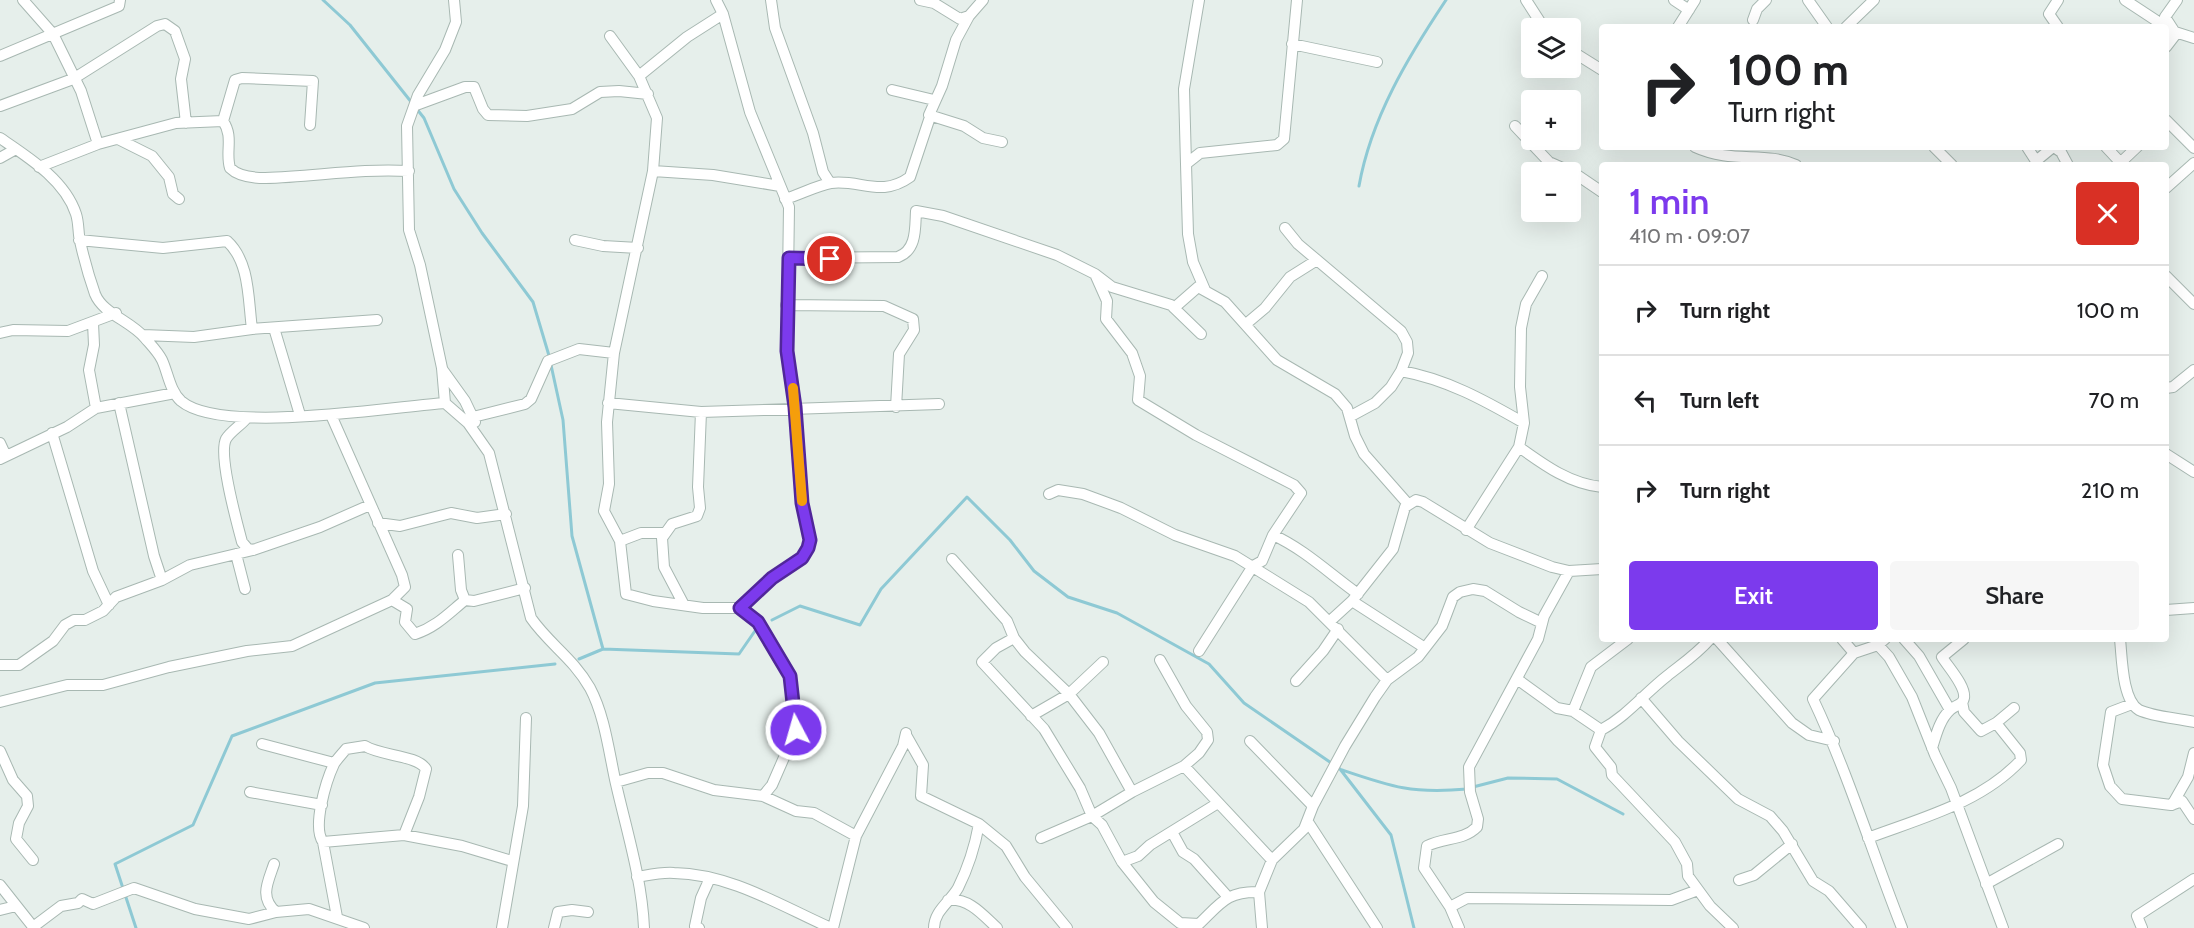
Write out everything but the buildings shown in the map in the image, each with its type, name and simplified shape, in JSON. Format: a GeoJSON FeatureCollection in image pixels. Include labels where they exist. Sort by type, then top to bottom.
{"type":"FeatureCollection","features":[{"type":"Feature","properties":{"kind":"street"},"geometry":{"type":"LineString","coordinates":[[23,0],[52,34],[84,99],[98,144]]}},
{"type":"Feature","properties":{"kind":"street"},"geometry":{"type":"LineString","coordinates":[[0,56],[119,6],[120,0]]}},
{"type":"Feature","properties":{"kind":"street"},"geometry":{"type":"LineString","coordinates":[[454,0],[456,22],[445,50],[407,126],[409,230],[420,265],[442,368],[445,403],[468,423],[489,453],[531,618],[540,632],[568,656],[591,689],[606,736],[637,877],[644,928]]}},
{"type":"Feature","properties":{"kind":"street"},"geometry":{"type":"LineString","coordinates":[[716,0],[723,14],[750,112],[789,207],[787,351],[795,407],[802,503],[810,540],[802,558],[772,578],[740,608]]}},
{"type":"Feature","properties":{"kind":"street"},"geometry":{"type":"LineString","coordinates":[[771,0],[775,28],[813,133],[823,172],[830,183]]}},
{"type":"Feature","properties":{"kind":"street"},"geometry":{"type":"LineString","coordinates":[[920,0],[934,3],[960,19],[969,16]]}},
{"type":"Feature","properties":{"kind":"street"},"geometry":{"type":"LineString","coordinates":[[785,199],[830,183],[871,188],[890,187],[910,177],[934,100],[969,16],[983,0]]}},
{"type":"Feature","properties":{"kind":"street"},"geometry":{"type":"LineString","coordinates":[[1199,0],[1184,89],[1188,234],[1193,262],[1205,290]]}},
{"type":"Feature","properties":{"kind":"street"},"geometry":{"type":"LineString","coordinates":[[1186,164],[1200,153],[1277,145],[1284,139],[1297,0]]}},
{"type":"Feature","properties":{"kind":"street"},"geometry":{"type":"LineString","coordinates":[[1526,0],[1538,18]]}},
{"type":"Feature","properties":{"kind":"street"},"geometry":{"type":"LineString","coordinates":[[1674,0],[1692,5],[1680,24]]}},
{"type":"Feature","properties":{"kind":"street"},"geometry":{"type":"LineString","coordinates":[[1753,20],[1757,9],[1766,0]]}},
{"type":"Feature","properties":{"kind":"street"},"geometry":{"type":"LineString","coordinates":[[1809,0],[1825,24]]}},
{"type":"Feature","properties":{"kind":"street"},"geometry":{"type":"LineString","coordinates":[[1849,24],[1874,0]]}},
{"type":"Feature","properties":{"kind":"street"},"geometry":{"type":"LineString","coordinates":[[2056,24],[2049,14],[2058,0]]}},
{"type":"Feature","properties":{"kind":"street"},"geometry":{"type":"LineString","coordinates":[[2125,0],[2161,24]]}},
{"type":"Feature","properties":{"kind":"street"},"geometry":{"type":"LineString","coordinates":[[2176,34],[2165,17],[2177,0]]}},
{"type":"Feature","properties":{"kind":"street"},"geometry":{"type":"LineString","coordinates":[[639,76],[687,37],[723,14]]}},
{"type":"Feature","properties":{"kind":"street"},"geometry":{"type":"LineString","coordinates":[[0,106],[74,79],[157,26],[165,24],[175,31],[185,59],[181,79],[186,123]]}},
{"type":"Feature","properties":{"kind":"street"},"geometry":{"type":"LineString","coordinates":[[2169,29],[2176,34],[2194,38]]}},
{"type":"Feature","properties":{"kind":"street"},"geometry":{"type":"LineString","coordinates":[[2169,42],[2176,34]]}},
{"type":"Feature","properties":{"kind":"street"},"geometry":{"type":"LineString","coordinates":[[610,36],[639,76],[657,118],[652,171],[638,248],[614,353],[608,403],[609,484],[604,511],[620,541],[626,594],[653,601],[684,605],[740,608],[758,622],[790,676],[796,730],[772,785],[763,796]]}},
{"type":"Feature","properties":{"kind":"street"},"geometry":{"type":"LineString","coordinates":[[1292,44],[1377,62]]}},
{"type":"Feature","properties":{"kind":"street"},"geometry":{"type":"LineString","coordinates":[[1581,57],[1599,68]]}},
{"type":"Feature","properties":{"kind":"street"},"geometry":{"type":"LineString","coordinates":[[223,122],[235,81],[242,78],[296,78],[313,81],[310,125]]}},
{"type":"Feature","properties":{"kind":"street"},"geometry":{"type":"LineString","coordinates":[[416,105],[465,87],[474,87],[488,115],[527,116],[572,109],[600,92],[648,94]]}},
{"type":"Feature","properties":{"kind":"street"},"geometry":{"type":"LineString","coordinates":[[892,90],[934,100]]}},
{"type":"Feature","properties":{"kind":"street"},"geometry":{"type":"LineString","coordinates":[[930,117],[938,116],[964,126],[983,138],[1002,141]]}},
{"type":"Feature","properties":{"kind":"street"},"geometry":{"type":"LineString","coordinates":[[223,122],[228,128],[230,140],[230,168],[241,175],[263,178],[333,172],[409,171]]}},
{"type":"Feature","properties":{"kind":"street"},"geometry":{"type":"LineString","coordinates":[[39,167],[98,144],[176,123],[223,122]]}},
{"type":"Feature","properties":{"kind":"street"},"geometry":{"type":"LineString","coordinates":[[2169,124],[2194,148]]}},
{"type":"Feature","properties":{"kind":"street"},"geometry":{"type":"LineString","coordinates":[[1515,126],[1549,162],[1574,173],[1599,190]]}},
{"type":"Feature","properties":{"kind":"street"},"geometry":{"type":"LineString","coordinates":[[0,138],[39,167],[61,188],[76,214],[79,240],[96,296],[102,307],[116,313],[143,335],[161,359],[175,393],[181,401],[202,413],[246,419],[331,415],[445,403]]}},
{"type":"Feature","properties":{"kind":"street"},"geometry":{"type":"LineString","coordinates":[[118,139],[152,156],[169,177],[173,194],[179,199]]}},
{"type":"Feature","properties":{"kind":"street"},"geometry":{"type":"LineString","coordinates":[[0,158],[16,149]]}},
{"type":"Feature","properties":{"kind":"street"},"geometry":{"type":"LineString","coordinates":[[1702,150],[1735,158],[1778,159],[1787,162]]}},
{"type":"Feature","properties":{"kind":"street"},"geometry":{"type":"LineString","coordinates":[[1735,158],[1742,150]]}},
{"type":"Feature","properties":{"kind":"street"},"geometry":{"type":"LineString","coordinates":[[1937,150],[1948,162]]}},
{"type":"Feature","properties":{"kind":"street"},"geometry":{"type":"LineString","coordinates":[[2029,150],[2036,161],[2050,150]]}},
{"type":"Feature","properties":{"kind":"street"},"geometry":{"type":"LineString","coordinates":[[2108,150],[2117,162]]}},
{"type":"Feature","properties":{"kind":"street"},"geometry":{"type":"LineString","coordinates":[[2121,162],[2134,150]]}},
{"type":"Feature","properties":{"kind":"street"},"geometry":{"type":"LineString","coordinates":[[2169,185],[2194,163]]}},
{"type":"Feature","properties":{"kind":"street"},"geometry":{"type":"LineString","coordinates":[[652,171],[713,175],[780,186]]}},
{"type":"Feature","properties":{"kind":"street"},"geometry":{"type":"LineString","coordinates":[[789,258],[898,257],[906,254],[910,247],[915,233],[916,211],[943,216],[1015,239],[1095,274],[1112,287],[1138,293],[1171,305],[1201,334]]}},
{"type":"Feature","properties":{"kind":"street"},"geometry":{"type":"LineString","coordinates":[[1285,228],[1298,244],[1401,331],[1407,342],[1408,353],[1391,387],[1375,403],[1350,416]]}},
{"type":"Feature","properties":{"kind":"street"},"geometry":{"type":"LineString","coordinates":[[79,240],[163,248],[227,241],[238,252],[244,267],[252,329]]}},
{"type":"Feature","properties":{"kind":"street"},"geometry":{"type":"LineString","coordinates":[[575,240],[603,246],[638,248]]}},
{"type":"Feature","properties":{"kind":"street"},"geometry":{"type":"LineString","coordinates":[[1246,324],[1265,308],[1290,277],[1317,260]]}},
{"type":"Feature","properties":{"kind":"street"},"geometry":{"type":"LineString","coordinates":[[1095,274],[1107,301],[1106,319],[1132,353],[1140,376],[1138,400],[1196,435],[1294,486],[1300,493],[1273,535],[1262,561],[1253,566],[1199,651]]}},
{"type":"Feature","properties":{"kind":"street"},"geometry":{"type":"LineString","coordinates":[[1466,530],[1519,447],[1524,423],[1520,387],[1521,328],[1526,304],[1542,276]]}},
{"type":"Feature","properties":{"kind":"street"},"geometry":{"type":"LineString","coordinates":[[2169,279],[2194,304]]}},
{"type":"Feature","properties":{"kind":"street"},"geometry":{"type":"LineString","coordinates":[[1174,308],[1197,287],[1205,290],[1225,302],[1277,360],[1335,394],[1350,416],[1355,436],[1364,454],[1408,504]]}},
{"type":"Feature","properties":{"kind":"street"},"geometry":{"type":"LineString","coordinates":[[786,305],[884,306],[913,319],[914,330],[899,354],[896,407]]}},
{"type":"Feature","properties":{"kind":"street"},"geometry":{"type":"LineString","coordinates":[[0,333],[13,330],[68,331],[116,313]]}},
{"type":"Feature","properties":{"kind":"street"},"geometry":{"type":"LineString","coordinates":[[143,335],[194,337],[252,329],[377,320]]}},
{"type":"Feature","properties":{"kind":"street"},"geometry":{"type":"LineString","coordinates":[[93,323],[94,345],[89,370],[96,408]]}},
{"type":"Feature","properties":{"kind":"street"},"geometry":{"type":"LineString","coordinates":[[274,328],[300,415]]}},
{"type":"Feature","properties":{"kind":"street"},"geometry":{"type":"LineString","coordinates":[[473,417],[525,404],[531,399],[548,361],[579,349],[614,353]]}},
{"type":"Feature","properties":{"kind":"street"},"geometry":{"type":"LineString","coordinates":[[442,368],[473,417],[479,438]]}},
{"type":"Feature","properties":{"kind":"street"},"geometry":{"type":"LineString","coordinates":[[2169,388],[2173,387],[2194,370]]}},
{"type":"Feature","properties":{"kind":"street"},"geometry":{"type":"LineString","coordinates":[[1401,371],[1426,376],[1465,390],[1524,423]]}},
{"type":"Feature","properties":{"kind":"street"},"geometry":{"type":"LineString","coordinates":[[0,443],[3,458],[96,408],[175,393]]}},
{"type":"Feature","properties":{"kind":"street"},"geometry":{"type":"LineString","coordinates":[[119,403],[149,537],[162,580]]}},
{"type":"Feature","properties":{"kind":"street"},"geometry":{"type":"LineString","coordinates":[[608,403],[701,412],[795,407],[852,409],[939,404]]}},
{"type":"Feature","properties":{"kind":"street"},"geometry":{"type":"LineString","coordinates":[[684,605],[664,567],[662,538],[672,525],[698,516],[701,412]]}},
{"type":"Feature","properties":{"kind":"street"},"geometry":{"type":"LineString","coordinates":[[0,702],[66,685],[104,685],[180,665],[247,651],[292,646],[392,600],[405,586],[331,415]]}},
{"type":"Feature","properties":{"kind":"street"},"geometry":{"type":"LineString","coordinates":[[246,419],[227,438],[224,448],[229,487],[242,542],[248,549],[253,550]]}},
{"type":"Feature","properties":{"kind":"street"},"geometry":{"type":"LineString","coordinates":[[52,433],[93,571],[109,605]]}},
{"type":"Feature","properties":{"kind":"street"},"geometry":{"type":"LineString","coordinates":[[1519,447],[1550,469],[1587,486],[1599,487]]}},
{"type":"Feature","properties":{"kind":"street"},"geometry":{"type":"LineString","coordinates":[[2169,456],[2194,472]]}},
{"type":"Feature","properties":{"kind":"street"},"geometry":{"type":"LineString","coordinates":[[1049,494],[1058,490],[1083,494],[1121,508],[1175,535],[1235,556],[1309,602],[1387,680]]}},
{"type":"Feature","properties":{"kind":"street"},"geometry":{"type":"LineString","coordinates":[[1296,681],[1323,651],[1334,625],[1393,549],[1401,517],[1408,504],[1416,500],[1423,502],[1466,530],[1506,550],[1569,571],[1599,569]]}},
{"type":"Feature","properties":{"kind":"street"},"geometry":{"type":"LineString","coordinates":[[0,665],[19,665],[53,640],[65,625],[74,620],[85,620],[109,605],[116,597],[162,580],[190,565],[253,550],[320,527],[370,506]]}},
{"type":"Feature","properties":{"kind":"street"},"geometry":{"type":"LineString","coordinates":[[378,523],[400,526],[451,513],[477,518],[506,514]]}},
{"type":"Feature","properties":{"kind":"street"},"geometry":{"type":"LineString","coordinates":[[620,541],[640,533],[664,533]]}},
{"type":"Feature","properties":{"kind":"street"},"geometry":{"type":"LineString","coordinates":[[1273,535],[1296,546],[1355,597],[1425,648]]}},
{"type":"Feature","properties":{"kind":"street"},"geometry":{"type":"LineString","coordinates":[[236,554],[245,589]]}},
{"type":"Feature","properties":{"kind":"street"},"geometry":{"type":"LineString","coordinates":[[458,555],[461,590],[465,600]]}},
{"type":"Feature","properties":{"kind":"street"},"geometry":{"type":"LineString","coordinates":[[952,559],[1006,621],[1014,638],[1070,694],[1100,733],[1132,792]]}},
{"type":"Feature","properties":{"kind":"street"},"geometry":{"type":"LineString","coordinates":[[1459,928],[1449,907],[1424,868],[1427,846],[1442,839],[1462,838],[1477,827],[1478,819],[1470,792],[1469,767],[1538,639],[1542,623],[1569,571]]}},
{"type":"Feature","properties":{"kind":"street"},"geometry":{"type":"LineString","coordinates":[[392,600],[407,609],[405,622],[415,634],[437,626],[447,613],[465,600],[474,601],[525,588]]}},
{"type":"Feature","properties":{"kind":"street"},"geometry":{"type":"LineString","coordinates":[[1262,928],[1260,892],[1272,860],[1304,829],[1313,806],[1352,734],[1387,680],[1418,657],[1442,626],[1453,597],[1460,592],[1473,589],[1485,591],[1542,623]]}},
{"type":"Feature","properties":{"kind":"street"},"geometry":{"type":"LineString","coordinates":[[2169,610],[2194,608]]}},
{"type":"Feature","properties":{"kind":"street"},"geometry":{"type":"LineString","coordinates":[[1014,638],[996,648],[982,662],[1044,729],[1092,816],[1102,825],[1122,862],[1154,902],[1180,923],[1199,924],[1228,897],[1239,891],[1260,892]]}},
{"type":"Feature","properties":{"kind":"street"},"geometry":{"type":"LineString","coordinates":[[1573,711],[1591,667],[1624,642]]}},
{"type":"Feature","properties":{"kind":"street"},"geometry":{"type":"LineString","coordinates":[[1714,642],[1641,699],[1621,719],[1601,730],[1595,747],[1611,767],[1612,775],[1675,842],[1687,864],[1688,876],[1733,928]]}},
{"type":"Feature","properties":{"kind":"street"},"geometry":{"type":"LineString","coordinates":[[1719,642],[1792,723],[1809,735],[1834,741]]}},
{"type":"Feature","properties":{"kind":"street"},"geometry":{"type":"LineString","coordinates":[[1845,642],[1854,653]]}},
{"type":"Feature","properties":{"kind":"street"},"geometry":{"type":"LineString","coordinates":[[1902,928],[1834,741],[1813,699],[1854,653],[1881,642],[1912,697],[1957,804],[2003,928]]}},
{"type":"Feature","properties":{"kind":"street"},"geometry":{"type":"LineString","coordinates":[[1907,642],[1919,656],[1950,710]]}},
{"type":"Feature","properties":{"kind":"street"},"geometry":{"type":"LineString","coordinates":[[1960,642],[1942,657],[1963,690],[1964,712],[1978,730],[1985,730],[2014,708]]}},
{"type":"Feature","properties":{"kind":"street"},"geometry":{"type":"LineString","coordinates":[[2120,642],[2124,682],[2132,704],[2140,710],[2194,722]]}},
{"type":"Feature","properties":{"kind":"street"},"geometry":{"type":"LineString","coordinates":[[1041,838],[1092,816],[1132,792],[1184,766],[1199,753],[1208,740],[1207,732],[1186,706],[1160,660]]}},
{"type":"Feature","properties":{"kind":"street"},"geometry":{"type":"LineString","coordinates":[[1031,716],[1070,694],[1103,662]]}},
{"type":"Feature","properties":{"kind":"street"},"geometry":{"type":"LineString","coordinates":[[1516,679],[1557,708],[1573,711],[1601,730]]}},
{"type":"Feature","properties":{"kind":"street"},"geometry":{"type":"LineString","coordinates":[[1641,699],[1697,761],[1738,800],[1770,816],[1792,844],[1813,881],[1829,891],[1861,928]]}},
{"type":"Feature","properties":{"kind":"street"},"geometry":{"type":"LineString","coordinates":[[1932,748],[1939,726],[1950,710],[1962,702]]}},
{"type":"Feature","properties":{"kind":"street"},"geometry":{"type":"LineString","coordinates":[[2132,704],[2111,712],[2103,765],[2110,786],[2122,799],[2171,805],[2182,801],[2194,819]]}},
{"type":"Feature","properties":{"kind":"street"},"geometry":{"type":"LineString","coordinates":[[502,928],[523,806],[526,718]]}},
{"type":"Feature","properties":{"kind":"street"},"geometry":{"type":"LineString","coordinates":[[1868,838],[1957,804],[1991,787],[2021,760],[2020,753],[1996,723]]}},
{"type":"Feature","properties":{"kind":"street"},"geometry":{"type":"LineString","coordinates":[[637,877],[674,872],[710,878],[752,889],[763,898],[832,928],[856,836],[905,732],[923,765],[921,796],[979,824],[1006,846],[1025,877],[1067,928]]}},
{"type":"Feature","properties":{"kind":"street"},"geometry":{"type":"LineString","coordinates":[[1250,741],[1313,806]]}},
{"type":"Feature","properties":{"kind":"street"},"geometry":{"type":"LineString","coordinates":[[262,744],[334,763]]}},
{"type":"Feature","properties":{"kind":"street"},"geometry":{"type":"LineString","coordinates":[[337,917],[323,842],[318,833],[322,806],[334,763],[346,749],[365,746],[374,752],[422,764],[426,768],[419,796],[404,835]]}},
{"type":"Feature","properties":{"kind":"street"},"geometry":{"type":"LineString","coordinates":[[0,751],[13,780],[27,796],[28,806],[19,823],[16,839],[33,860]]}},
{"type":"Feature","properties":{"kind":"street"},"geometry":{"type":"LineString","coordinates":[[2171,805],[2188,777],[2194,753]]}},
{"type":"Feature","properties":{"kind":"street"},"geometry":{"type":"LineString","coordinates":[[1184,766],[1272,860]]}},
{"type":"Feature","properties":{"kind":"street"},"geometry":{"type":"LineString","coordinates":[[616,782],[648,773],[663,773],[714,790],[763,796],[796,811],[814,813],[856,836]]}},
{"type":"Feature","properties":{"kind":"street"},"geometry":{"type":"LineString","coordinates":[[250,792],[322,806]]}},
{"type":"Feature","properties":{"kind":"street"},"geometry":{"type":"LineString","coordinates":[[1122,862],[1138,856],[1150,845],[1218,803]]}},
{"type":"Feature","properties":{"kind":"street"},"geometry":{"type":"LineString","coordinates":[[1308,822],[1377,928]]}},
{"type":"Feature","properties":{"kind":"street"},"geometry":{"type":"LineString","coordinates":[[934,928],[934,920],[957,890],[968,865],[979,824]]}},
{"type":"Feature","properties":{"kind":"street"},"geometry":{"type":"LineString","coordinates":[[1172,832],[1183,852],[1194,859],[1228,897]]}},
{"type":"Feature","properties":{"kind":"street"},"geometry":{"type":"LineString","coordinates":[[323,842],[404,835],[462,846],[512,861]]}},
{"type":"Feature","properties":{"kind":"street"},"geometry":{"type":"LineString","coordinates":[[1739,880],[1754,875],[1792,844]]}},
{"type":"Feature","properties":{"kind":"street"},"geometry":{"type":"LineString","coordinates":[[1986,884],[2058,844]]}},
{"type":"Feature","properties":{"kind":"street"},"geometry":{"type":"LineString","coordinates":[[274,864],[265,892],[269,906],[276,912]]}},
{"type":"Feature","properties":{"kind":"street"},"geometry":{"type":"LineString","coordinates":[[699,928],[695,926],[695,918],[710,878]]}},
{"type":"Feature","properties":{"kind":"street"},"geometry":{"type":"LineString","coordinates":[[2142,928],[2137,916],[2194,879]]}},
{"type":"Feature","properties":{"kind":"street"},"geometry":{"type":"LineString","coordinates":[[0,885],[34,927],[61,906],[78,903],[82,899],[93,904],[134,888],[195,909],[248,923],[276,912],[309,909],[337,917],[352,926],[364,928]]}},
{"type":"Feature","properties":{"kind":"street"},"geometry":{"type":"LineString","coordinates":[[1449,907],[1467,898],[1671,900],[1698,890]]}},
{"type":"Feature","properties":{"kind":"street"},"geometry":{"type":"LineString","coordinates":[[948,900],[961,898],[997,928]]}},
{"type":"Feature","properties":{"kind":"street"},"geometry":{"type":"LineString","coordinates":[[0,910],[16,906]]}},
{"type":"Feature","properties":{"kind":"street"},"geometry":{"type":"LineString","coordinates":[[554,928],[558,912],[572,910],[588,912]]}},
{"type":"Feature","properties":{"kind":"waterway"},"geometry":{"type":"LineString","coordinates":[[323,0],[350,25],[412,103]]}},
{"type":"Feature","properties":{"kind":"waterway"},"geometry":{"type":"LineString","coordinates":[[1359,186],[1372,136],[1382,112],[1405,66],[1446,0]]}},
{"type":"Feature","properties":{"kind":"waterway"},"geometry":{"type":"LineString","coordinates":[[416,108],[424,118],[454,189],[482,233],[533,302],[550,359]]}},
{"type":"Feature","properties":{"kind":"waterway"},"geometry":{"type":"LineString","coordinates":[[551,365],[563,420],[572,536],[603,649]]}},
{"type":"Feature","properties":{"kind":"waterway"},"geometry":{"type":"LineString","coordinates":[[772,620],[800,606],[860,625],[881,589],[967,497],[1010,540],[1034,571],[1068,597],[1117,613],[1209,664],[1244,703],[1340,769],[1391,835],[1414,928]]}},
{"type":"Feature","properties":{"kind":"waterway"},"geometry":{"type":"LineString","coordinates":[[579,659],[603,649],[739,654],[757,628]]}},
{"type":"Feature","properties":{"kind":"waterway"},"geometry":{"type":"LineString","coordinates":[[136,928],[115,864],[193,825],[232,736],[375,683],[555,664]]}},
{"type":"Feature","properties":{"kind":"waterway"},"geometry":{"type":"LineString","coordinates":[[1342,770],[1375,781],[1416,790],[1467,789]]}},
{"type":"Feature","properties":{"kind":"waterway"},"geometry":{"type":"LineString","coordinates":[[1473,787],[1508,778],[1557,779],[1623,814]]}},
{"type":"Feature","properties":{"kind":"slow traffic"},"geometry":{"type":"LineString","coordinates":[[793,388],[802,501]]}},
{"type":"Feature","properties":{"kind":"route"},"geometry":{"type":"LineString","coordinates":[[796,730],[790,676],[758,622],[740,608],[772,578],[802,558],[808,548],[810,540],[802,503],[795,407],[787,351],[786,305],[789,258],[830,259]]}}]}
